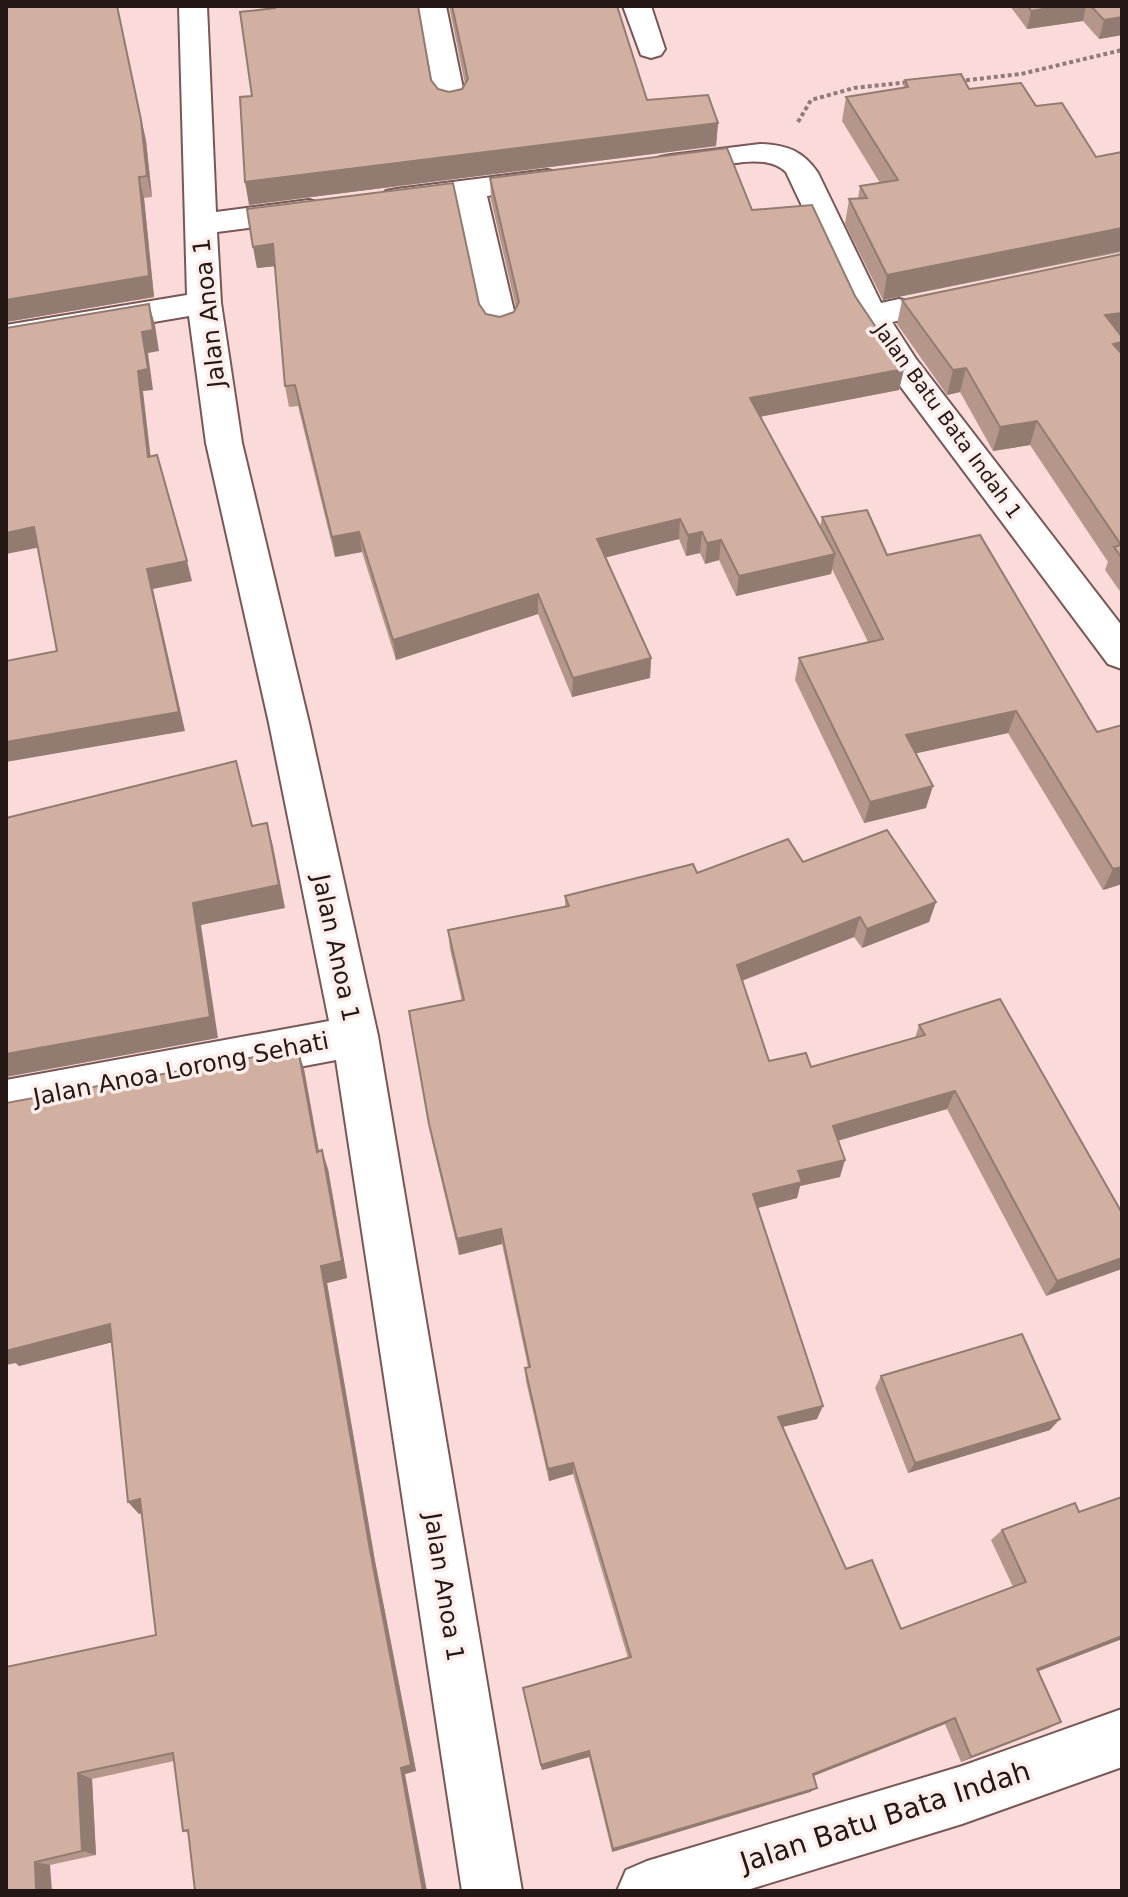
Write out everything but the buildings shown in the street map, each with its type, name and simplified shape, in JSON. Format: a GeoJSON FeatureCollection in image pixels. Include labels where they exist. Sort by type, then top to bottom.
{"type":"FeatureCollection","features":[{"type":"Feature","properties":{"kind":"street","name":"Jalan Anoa 1"},"geometry":{"type":"LineString","coordinates":[[193,6],[204,303],[224,443],[289,723],[355,1036],[492,1891]]}},
{"type":"Feature","properties":{"kind":"street"},"geometry":{"type":"LineString","coordinates":[[432,6],[451,103]]}},
{"type":"Feature","properties":{"kind":"street"},"geometry":{"type":"LineString","coordinates":[[637,6],[651,49]]}},
{"type":"Feature","properties":{"kind":"street"},"geometry":{"type":"LineString","coordinates":[[638,168],[752,154],[784,156],[803,173],[871,316]]}},
{"type":"Feature","properties":{"kind":"street"},"geometry":{"type":"LineString","coordinates":[[375,201],[579,175]]}},
{"type":"Feature","properties":{"kind":"street"},"geometry":{"type":"LineString","coordinates":[[470,189],[500,324]]}},
{"type":"Feature","properties":{"kind":"street"},"geometry":{"type":"LineString","coordinates":[[201,224],[343,205]]}},
{"type":"Feature","properties":{"kind":"street"},"geometry":{"type":"LineString","coordinates":[[6,336],[204,303]]}},
{"type":"Feature","properties":{"kind":"street","name":"Jalan Batu Bata Indah 1"},"geometry":{"type":"LineString","coordinates":[[930,304],[871,316],[904,367],[1122,654]]}},
{"type":"Feature","properties":{"kind":"street","name":"Jalan Anoa Lorong Sehati"},"geometry":{"type":"LineString","coordinates":[[6,1101],[355,1036]]}},
{"type":"Feature","properties":{"kind":"street","name":"Jalan Batu Bata Indah"},"geometry":{"type":"LineString","coordinates":[[647,1891],[962,1795],[1122,1738]]}},
{"type":"Feature","properties":{"kind":"path"},"geometry":{"type":"LineString","coordinates":[[946,81],[1006,77],[1122,50]]}},
{"type":"Feature","properties":{"kind":"path"},"geometry":{"type":"LineString","coordinates":[[784,156],[804,107],[811,100],[854,88],[920,82]]}}]}
